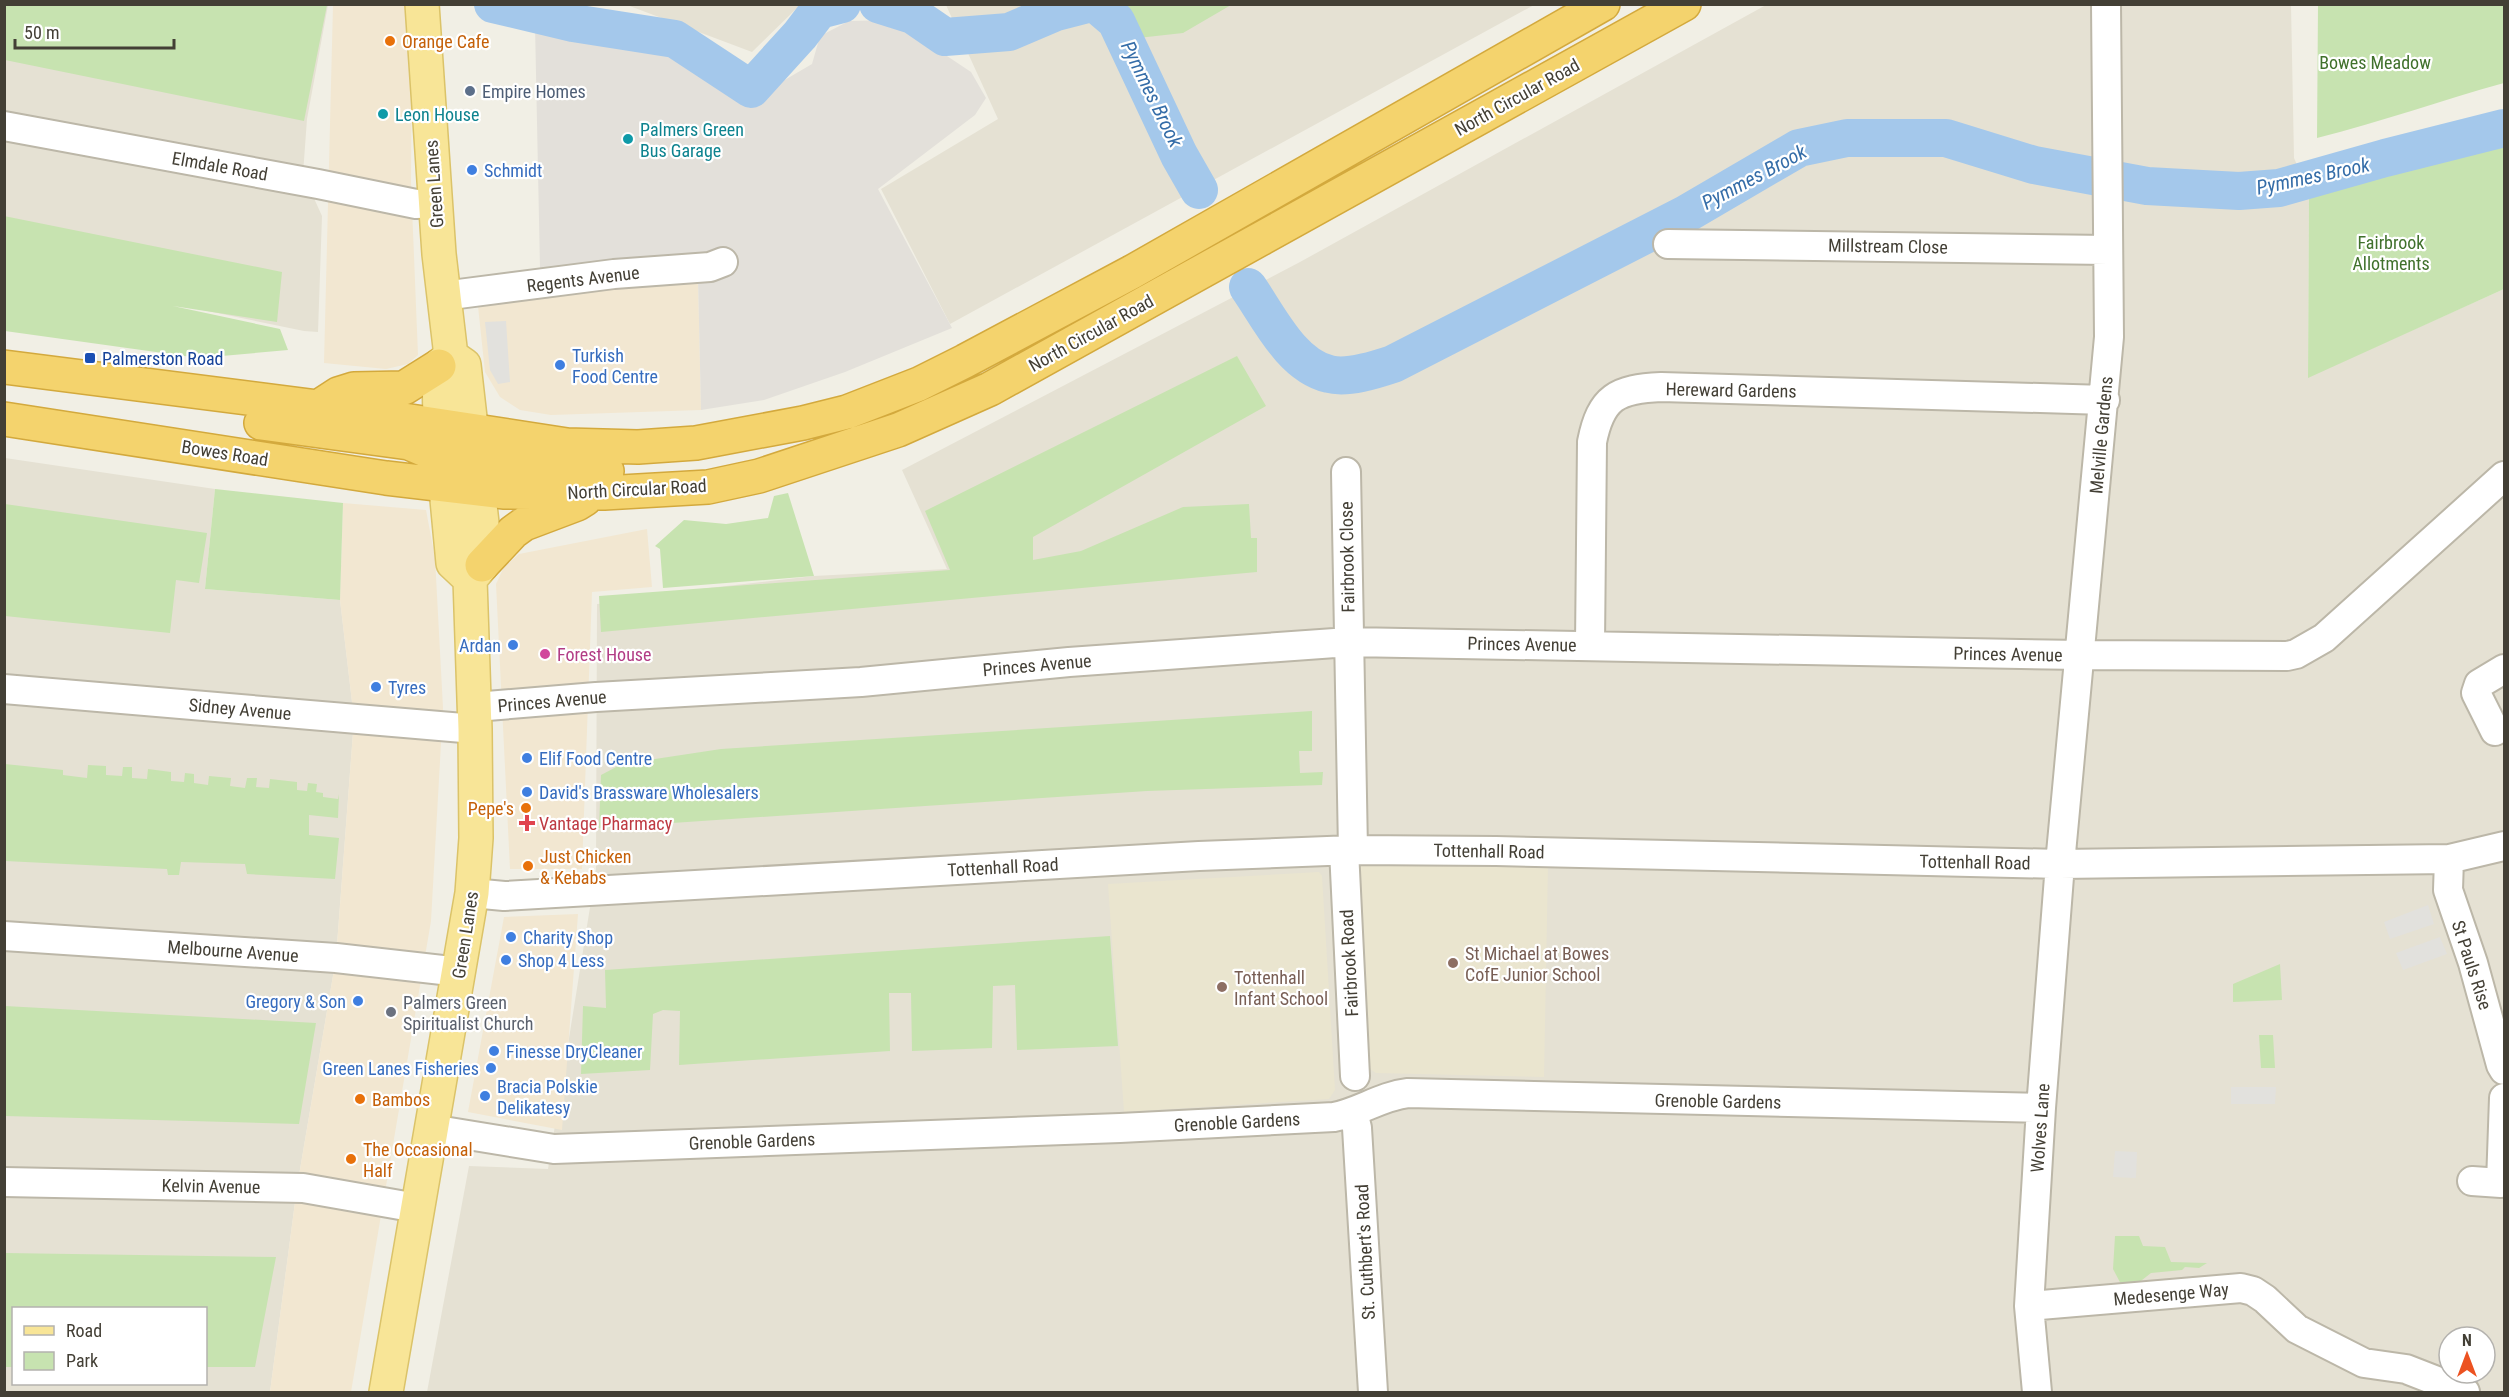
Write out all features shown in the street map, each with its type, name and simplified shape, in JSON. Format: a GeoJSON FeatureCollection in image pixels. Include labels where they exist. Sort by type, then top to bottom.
{"type":"FeatureCollection","features":[{"type":"Feature","properties":{"kind":"highway","name":"North Circular Road"},"geometry":{"type":"LineString","coordinates":[[458,456],[567,445],[638,447],[696,443],[743,436],[847,412],[938,375],[1101,289],[1603,4]]}},
{"type":"Feature","properties":{"kind":"highway","name":"North Circular Road"},"geometry":{"type":"LineString","coordinates":[[458,456],[522,493],[594,493],[708,487],[759,476],[898,430],[990,389],[1684,4]]}},
{"type":"Feature","properties":{"kind":"highway"},"geometry":{"type":"LineString","coordinates":[[318,407],[338,394],[354,388],[404,388],[445,361]]}},
{"type":"Feature","properties":{"kind":"highway"},"geometry":{"type":"LineString","coordinates":[[4,367],[318,407],[458,456]]}},
{"type":"Feature","properties":{"kind":"highway"},"geometry":{"type":"LineString","coordinates":[[4,388],[409,443],[489,463],[524,468],[692,470],[747,462],[803,461]]}},
{"type":"Feature","properties":{"kind":"highway","name":"Bowes Road"},"geometry":{"type":"LineString","coordinates":[[4,420],[386,478],[458,456]]}},
{"type":"Feature","properties":{"kind":"highway"},"geometry":{"type":"LineString","coordinates":[[476,572],[513,532],[525,524],[577,504],[594,493]]}},
{"type":"Feature","properties":{"kind":"main road","name":"Green Lanes"},"geometry":{"type":"LineString","coordinates":[[386,1392],[460,972],[472,893],[476,838],[476,572],[453,563],[458,456],[445,361],[443,296],[422,8]]}},
{"type":"Feature","properties":{"kind":"street","name":"Melville Gardens"},"geometry":{"type":"LineString","coordinates":[[2060,864],[2105,400],[2109,337],[2106,4]]}},
{"type":"Feature","properties":{"kind":"street","name":"Elmdale Road"},"geometry":{"type":"LineString","coordinates":[[4,126],[416,204],[436,203]]}},
{"type":"Feature","properties":{"kind":"street","name":"Millstream Close"},"geometry":{"type":"LineString","coordinates":[[1668,244],[2108,250]]}},
{"type":"Feature","properties":{"kind":"street","name":"Regents Avenue"},"geometry":{"type":"LineString","coordinates":[[443,296],[614,274],[710,267],[723,262]]}},
{"type":"Feature","properties":{"kind":"street","name":"Hereward Gardens"},"geometry":{"type":"LineString","coordinates":[[1590,645],[1592,442],[1596,423],[1606,403],[1620,393],[1636,388],[1660,387],[2105,400]]}},
{"type":"Feature","properties":{"kind":"street","name":"Fairbrook Close"},"geometry":{"type":"LineString","coordinates":[[1346,472],[1349,642]]}},
{"type":"Feature","properties":{"kind":"street","name":"Princes Avenue"},"geometry":{"type":"LineString","coordinates":[[475,718],[596,697],[861,682],[1069,662],[1349,642],[2081,655],[2296,654],[2324,638],[2505,476]]}},
{"type":"Feature","properties":{"kind":"street","name":"Fairbrook Road"},"geometry":{"type":"LineString","coordinates":[[1349,642],[1348,850],[1355,1076]]}},
{"type":"Feature","properties":{"kind":"street"},"geometry":{"type":"LineString","coordinates":[[2495,731],[2476,693],[2479,684],[2505,669]]}},
{"type":"Feature","properties":{"kind":"street","name":"Sidney Avenue"},"geometry":{"type":"LineString","coordinates":[[4,689],[475,718]]}},
{"type":"Feature","properties":{"kind":"street","name":"Tottenhall Road"},"geometry":{"type":"LineString","coordinates":[[472,893],[504,896],[1199,855],[1348,850],[1496,850],[2060,864],[2449,859],[2505,846]]}},
{"type":"Feature","properties":{"kind":"street","name":"St Pauls Rise"},"geometry":{"type":"LineString","coordinates":[[2449,859],[2448,890],[2473,963],[2501,1065],[2505,1070]]}},
{"type":"Feature","properties":{"kind":"street","name":"Wolves Lane"},"geometry":{"type":"LineString","coordinates":[[2037,1392],[2029,1306],[2041,1108],[2060,864]]}},
{"type":"Feature","properties":{"kind":"street","name":"Melbourne Avenue"},"geometry":{"type":"LineString","coordinates":[[4,936],[336,958],[460,972]]}},
{"type":"Feature","properties":{"kind":"street","name":"Grenoble Gardens"},"geometry":{"type":"LineString","coordinates":[[431,1129],[554,1149],[1323,1118],[1353,1112],[1392,1094],[1408,1093],[2041,1108]]}},
{"type":"Feature","properties":{"kind":"street"},"geometry":{"type":"LineString","coordinates":[[2472,1181],[2502,1183],[2505,1098]]}},
{"type":"Feature","properties":{"kind":"street","name":"St. Cuthbert's Road"},"geometry":{"type":"LineString","coordinates":[[1353,1112],[1357,1128],[1373,1392]]}},
{"type":"Feature","properties":{"kind":"street","name":"Kelvin Avenue"},"geometry":{"type":"LineString","coordinates":[[4,1182],[303,1188],[417,1208]]}},
{"type":"Feature","properties":{"kind":"street","name":"Medesenge Way"},"geometry":{"type":"LineString","coordinates":[[2029,1306],[2241,1288],[2253,1291],[2265,1299],[2297,1329],[2364,1363],[2406,1369],[2465,1392]]}},
{"type":"Feature","properties":{"kind":"shaded area"},"geometry":{"type":"Polygon","coordinates":[[[800,4],[752,52],[627,5],[800,4]]]}},
{"type":"Feature","properties":{"kind":"shaded area"},"geometry":{"type":"Polygon","coordinates":[[[4,5],[328,5],[307,119],[303,174],[322,216],[318,332],[135,296],[5,276],[4,5]]]}},
{"type":"Feature","properties":{"kind":"shaded area"},"geometry":{"type":"Polygon","coordinates":[[[333,5],[412,5],[411,182],[418,355],[408,364],[386,369],[324,363],[333,5]]]}},
{"type":"Feature","properties":{"kind":"shaded area"},"geometry":{"type":"Polygon","coordinates":[[[946,5],[1534,5],[950,324],[881,189],[998,119],[946,5]]]}},
{"type":"Feature","properties":{"kind":"shaded area"},"geometry":{"type":"Polygon","coordinates":[[[1766,5],[2291,5],[2294,158],[2309,192],[2308,377],[2504,289],[2504,1392],[427,1392],[469,1166],[548,1169],[596,870],[597,604],[655,600],[656,594],[814,576],[947,569],[902,470],[1300,262],[1766,5]]]}},
{"type":"Feature","properties":{"kind":"shaded area"},"geometry":{"type":"Polygon","coordinates":[[[893,20],[971,72],[986,98],[975,115],[878,189],[952,328],[845,372],[764,400],[701,410],[698,278],[585,268],[540,268],[535,25],[686,53],[747,102],[812,64],[820,36],[849,21],[893,20]]]}},
{"type":"Feature","properties":{"kind":"shaded area"},"geometry":{"type":"Polygon","coordinates":[[[475,278],[698,278],[701,410],[551,415],[520,410],[500,397],[485,372],[475,278]]]}},
{"type":"Feature","properties":{"kind":"shaded area"},"geometry":{"type":"Polygon","coordinates":[[[506,321],[510,382],[498,384],[490,370],[485,322],[506,321]]]}},
{"type":"Feature","properties":{"kind":"shaded area"},"geometry":{"type":"Polygon","coordinates":[[[5,458],[215,489],[205,589],[340,600],[354,719],[336,958],[297,1187],[270,1392],[5,1392],[5,458]]]}},
{"type":"Feature","properties":{"kind":"shaded area"},"geometry":{"type":"Polygon","coordinates":[[[343,503],[426,510],[435,558],[443,708],[431,921],[351,1392],[270,1392],[297,1187],[336,958],[354,719],[340,600],[343,503]]]}},
{"type":"Feature","properties":{"kind":"shaded area"},"geometry":{"type":"Polygon","coordinates":[[[647,529],[652,587],[592,592],[582,869],[510,869],[496,584],[504,567],[519,554],[647,529]]]}},
{"type":"Feature","properties":{"kind":"shaded area","name":"St Michael at Bowes CofE Junior School"},"geometry":{"type":"Polygon","coordinates":[[[1357,861],[1548,865],[1544,1077],[1376,1073],[1370,1069],[1365,1061],[1357,861]]]}},
{"type":"Feature","properties":{"kind":"shaded area","name":"Tottenhall Infant School"},"geometry":{"type":"Polygon","coordinates":[[[1319,872],[1322,876],[1335,1090],[1329,1099],[1124,1112],[1108,884],[1319,872]]]}},
{"type":"Feature","properties":{"kind":"shaded area"},"geometry":{"type":"Polygon","coordinates":[[[2428,905],[2434,924],[2390,939],[2384,922],[2428,905]]]}},
{"type":"Feature","properties":{"kind":"shaded area"},"geometry":{"type":"Polygon","coordinates":[[[578,914],[562,1130],[468,1112],[504,917],[578,914]]]}},
{"type":"Feature","properties":{"kind":"shaded area"},"geometry":{"type":"Polygon","coordinates":[[[2440,937],[2447,954],[2403,970],[2396,953],[2440,937]]]}},
{"type":"Feature","properties":{"kind":"shaded area"},"geometry":{"type":"Polygon","coordinates":[[[2231,1087],[2276,1087],[2275,1104],[2231,1104],[2231,1087]]]}},
{"type":"Feature","properties":{"kind":"shaded area"},"geometry":{"type":"Polygon","coordinates":[[[2115,1151],[2137,1152],[2136,1178],[2113,1177],[2115,1151]]]}},
{"type":"Feature","properties":{"kind":"green space"},"geometry":{"type":"Polygon","coordinates":[[[4,5],[327,5],[304,121],[5,60],[4,5]]]}},
{"type":"Feature","properties":{"kind":"green space"},"geometry":{"type":"Polygon","coordinates":[[[1118,5],[1231,5],[1183,33],[1138,38],[1118,5]]]}},
{"type":"Feature","properties":{"kind":"green space","name":"Bowes Meadow"},"geometry":{"type":"Polygon","coordinates":[[[2318,5],[2504,5],[2504,83],[2317,138],[2318,5]]]}},
{"type":"Feature","properties":{"kind":"green space","name":"Fairbrook Allotments"},"geometry":{"type":"Polygon","coordinates":[[[2504,140],[2504,289],[2308,378],[2309,192],[2504,140]]]}},
{"type":"Feature","properties":{"kind":"green space"},"geometry":{"type":"Polygon","coordinates":[[[4,216],[282,272],[277,322],[173,306],[280,329],[288,350],[199,358],[5,331],[4,216]]]}},
{"type":"Feature","properties":{"kind":"green space"},"geometry":{"type":"Polygon","coordinates":[[[1237,356],[1266,406],[1033,537],[1033,560],[1081,551],[1183,507],[1249,504],[1251,538],[1257,538],[1257,572],[601,632],[599,596],[950,570],[925,511],[1237,356]]]}},
{"type":"Feature","properties":{"kind":"green space"},"geometry":{"type":"Polygon","coordinates":[[[215,489],[343,503],[340,600],[205,589],[215,489]]]}},
{"type":"Feature","properties":{"kind":"green space"},"geometry":{"type":"Polygon","coordinates":[[[788,493],[814,576],[663,588],[660,549],[655,546],[684,520],[726,524],[768,518],[774,496],[788,493]]]}},
{"type":"Feature","properties":{"kind":"green space"},"geometry":{"type":"Polygon","coordinates":[[[5,504],[207,533],[199,583],[176,580],[170,633],[5,616],[5,504]]]}},
{"type":"Feature","properties":{"kind":"green space"},"geometry":{"type":"Polygon","coordinates":[[[1312,711],[1312,751],[1299,751],[1300,773],[1323,772],[1322,785],[1147,791],[599,828],[601,775],[622,764],[721,749],[1312,711]]]}},
{"type":"Feature","properties":{"kind":"green space"},"geometry":{"type":"Polygon","coordinates":[[[5,764],[63,770],[63,775],[87,778],[88,765],[106,766],[106,775],[122,776],[123,767],[132,767],[132,778],[147,779],[148,769],[171,772],[171,781],[184,782],[185,773],[194,774],[194,783],[208,785],[209,776],[231,778],[230,786],[245,788],[247,778],[257,778],[256,787],[269,788],[270,779],[297,782],[297,790],[307,791],[308,783],[317,784],[316,792],[323,793],[323,797],[338,799],[339,794],[338,818],[309,815],[309,835],[339,838],[335,879],[247,874],[245,864],[181,862],[179,875],[168,875],[167,869],[5,861],[5,764]]]}},
{"type":"Feature","properties":{"kind":"green space"},"geometry":{"type":"Polygon","coordinates":[[[1110,936],[1118,1046],[1017,1050],[1015,985],[993,986],[992,1048],[912,1051],[911,993],[889,993],[890,1051],[679,1065],[680,1011],[663,1010],[653,1014],[650,1070],[581,1074],[583,1006],[606,1008],[605,970],[1110,936]]]}},
{"type":"Feature","properties":{"kind":"green space"},"geometry":{"type":"Polygon","coordinates":[[[2280,964],[2282,1000],[2233,1002],[2233,984],[2280,964]]]}},
{"type":"Feature","properties":{"kind":"green space"},"geometry":{"type":"Polygon","coordinates":[[[5,1006],[316,1023],[299,1124],[5,1116],[5,1006]]]}},
{"type":"Feature","properties":{"kind":"green space"},"geometry":{"type":"Polygon","coordinates":[[[2259,1035],[2273,1035],[2275,1068],[2261,1068],[2259,1035]]]}},
{"type":"Feature","properties":{"kind":"green space"},"geometry":{"type":"Polygon","coordinates":[[[2115,1236],[2139,1236],[2143,1246],[2165,1247],[2171,1262],[2207,1263],[2199,1268],[2185,1267],[2182,1270],[2151,1273],[2137,1284],[2122,1286],[2113,1269],[2115,1236]]]}},
{"type":"Feature","properties":{"kind":"green space"},"geometry":{"type":"Polygon","coordinates":[[[5,1253],[276,1257],[255,1367],[207,1367],[207,1307],[12,1307],[12,1367],[5,1367],[5,1253]]]}},
{"type":"Feature","properties":{"kind":"waterway","name":"Pymmes Brook"},"geometry":{"type":"LineString","coordinates":[[493,4],[573,23],[675,39],[751,89],[800,35],[819,10],[842,4]]}},
{"type":"Feature","properties":{"kind":"waterway","name":"Pymmes Brook"},"geometry":{"type":"LineString","coordinates":[[878,4],[913,15],[945,37],[1009,32],[1056,12],[1087,4]]}},
{"type":"Feature","properties":{"kind":"waterway","name":"Pymmes Brook"},"geometry":{"type":"LineString","coordinates":[[1096,4],[1116,21],[1179,155],[1199,190]]}},
{"type":"Feature","properties":{"kind":"waterway","name":"Pymmes Brook"},"geometry":{"type":"LineString","coordinates":[[1248,287],[1282,338],[1303,361],[1329,374],[1352,375],[1393,364],[1686,214],[1799,148],[1847,138],[1946,138],[2034,165],[2147,186],[2239,191],[2279,188],[2504,128]]}},
{"type":"Feature","properties":{"kind":"place","name":"Orange Cafe"},"geometry":{"type":"Point","coordinates":[390,41]}},
{"type":"Feature","properties":{"kind":"place","name":"Empire Homes"},"geometry":{"type":"Point","coordinates":[470,91]}},
{"type":"Feature","properties":{"kind":"place","name":"Leon House"},"geometry":{"type":"Point","coordinates":[383,114]}},
{"type":"Feature","properties":{"kind":"place","name":"Palmers Green Bus Garage"},"geometry":{"type":"Point","coordinates":[628,139]}},
{"type":"Feature","properties":{"kind":"place","name":"Schmidt"},"geometry":{"type":"Point","coordinates":[472,170]}},
{"type":"Feature","properties":{"kind":"place","name":"Palmerston Road"},"geometry":{"type":"Point","coordinates":[90,358]}},
{"type":"Feature","properties":{"kind":"place","name":"Turkish Food Centre"},"geometry":{"type":"Point","coordinates":[560,365]}},
{"type":"Feature","properties":{"kind":"place","name":"Ardan"},"geometry":{"type":"Point","coordinates":[513,645]}},
{"type":"Feature","properties":{"kind":"place","name":"Forest House"},"geometry":{"type":"Point","coordinates":[545,654]}},
{"type":"Feature","properties":{"kind":"place","name":"Tyres"},"geometry":{"type":"Point","coordinates":[376,687]}},
{"type":"Feature","properties":{"kind":"place","name":"Elif Food Centre"},"geometry":{"type":"Point","coordinates":[527,758]}},
{"type":"Feature","properties":{"kind":"place","name":"David's Brassware Wholesalers"},"geometry":{"type":"Point","coordinates":[527,792]}},
{"type":"Feature","properties":{"kind":"place","name":"Pepe's"},"geometry":{"type":"Point","coordinates":[526,808]}},
{"type":"Feature","properties":{"kind":"place","name":"Vantage Pharmacy"},"geometry":{"type":"Point","coordinates":[527,823]}},
{"type":"Feature","properties":{"kind":"place","name":"Just Chicken & Kebabs"},"geometry":{"type":"Point","coordinates":[528,866]}},
{"type":"Feature","properties":{"kind":"place","name":"Charity Shop"},"geometry":{"type":"Point","coordinates":[511,937]}},
{"type":"Feature","properties":{"kind":"place","name":"Shop 4 Less"},"geometry":{"type":"Point","coordinates":[506,960]}},
{"type":"Feature","properties":{"kind":"place","name":"St Michael at Bowes CofE Junior School"},"geometry":{"type":"Point","coordinates":[1453,963]}},
{"type":"Feature","properties":{"kind":"place","name":"Tottenhall Infant School"},"geometry":{"type":"Point","coordinates":[1222,987]}},
{"type":"Feature","properties":{"kind":"place","name":"Gregory & Son"},"geometry":{"type":"Point","coordinates":[358,1001]}},
{"type":"Feature","properties":{"kind":"place","name":"Palmers Green Spiritualist Church"},"geometry":{"type":"Point","coordinates":[391,1012]}},
{"type":"Feature","properties":{"kind":"place","name":"Finesse DryCleaner"},"geometry":{"type":"Point","coordinates":[494,1051]}},
{"type":"Feature","properties":{"kind":"place","name":"Green Lanes Fisheries"},"geometry":{"type":"Point","coordinates":[491,1068]}},
{"type":"Feature","properties":{"kind":"place","name":"Bracia Polskie Delikatesy"},"geometry":{"type":"Point","coordinates":[485,1096]}},
{"type":"Feature","properties":{"kind":"place","name":"Bambos"},"geometry":{"type":"Point","coordinates":[360,1099]}},
{"type":"Feature","properties":{"kind":"place","name":"The Occasional Half"},"geometry":{"type":"Point","coordinates":[351,1159]}}]}
